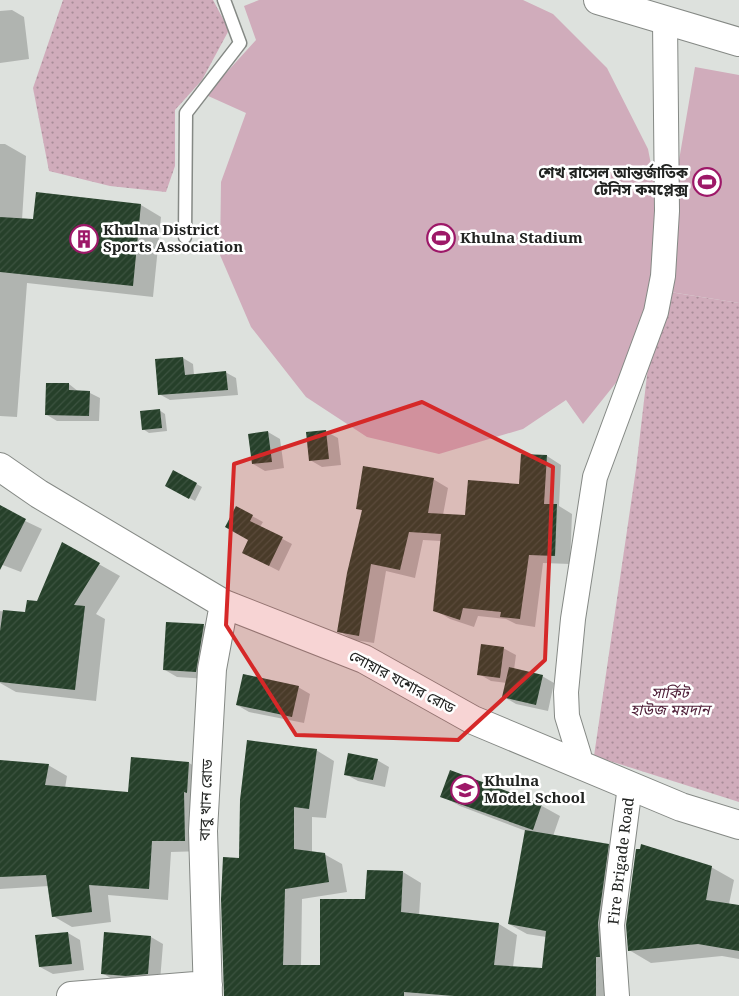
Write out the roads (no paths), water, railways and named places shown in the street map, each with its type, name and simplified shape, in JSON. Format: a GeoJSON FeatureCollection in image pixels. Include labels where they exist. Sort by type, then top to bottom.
{"type":"FeatureCollection","features":[{"type":"Feature","properties":{"kind":"main road"},"geometry":{"type":"LineString","coordinates":[[598,0],[661,14],[739,42]]}},
{"type":"Feature","properties":{"kind":"main road","name":"লোয়ার যশোর রোড"},"geometry":{"type":"LineString","coordinates":[[0,467],[39,494],[224,604],[364,659],[472,720],[680,807],[739,824]]}},
{"type":"Feature","properties":{"kind":"main road","name":"বাবু খান রোড"},"geometry":{"type":"LineString","coordinates":[[208,991],[203,831],[212,669],[224,604]]}},
{"type":"Feature","properties":{"kind":"main road"},"geometry":{"type":"LineString","coordinates":[[71,996],[208,991]]}},
{"type":"Feature","properties":{"kind":"street"},"geometry":{"type":"LineString","coordinates":[[578,764],[579,755],[567,716],[566,692],[573,619],[595,477],[656,312],[663,276],[667,211],[661,14]]}},
{"type":"Feature","properties":{"kind":"street","name":"Fire Brigade Road"},"geometry":{"type":"LineString","coordinates":[[617,996],[612,925],[630,786]]}},
{"type":"Feature","properties":{"kind":"lane"},"geometry":{"type":"LineString","coordinates":[[185,238],[186,113],[240,44],[224,0]]}},
{"type":"Feature","properties":{"kind":"place","name":"শেখ রাসেল আন্তর্জাতিক টেনিস কমপ্লেক্স"},"geometry":{"type":"Point","coordinates":[707,182]}},
{"type":"Feature","properties":{"kind":"place","name":"Khulna Stadium"},"geometry":{"type":"Point","coordinates":[441,238]}},
{"type":"Feature","properties":{"kind":"place","name":"Khulna District Sports Association"},"geometry":{"type":"Point","coordinates":[84,239]}},
{"type":"Feature","properties":{"kind":"place","name":"Khulna Model School"},"geometry":{"type":"Point","coordinates":[465,790]}},
{"type":"Feature","properties":{"kind":"park label","name":"সার্কিট হাউজ ময়দান"},"geometry":{"type":"Point","coordinates":[670,702]}}]}
